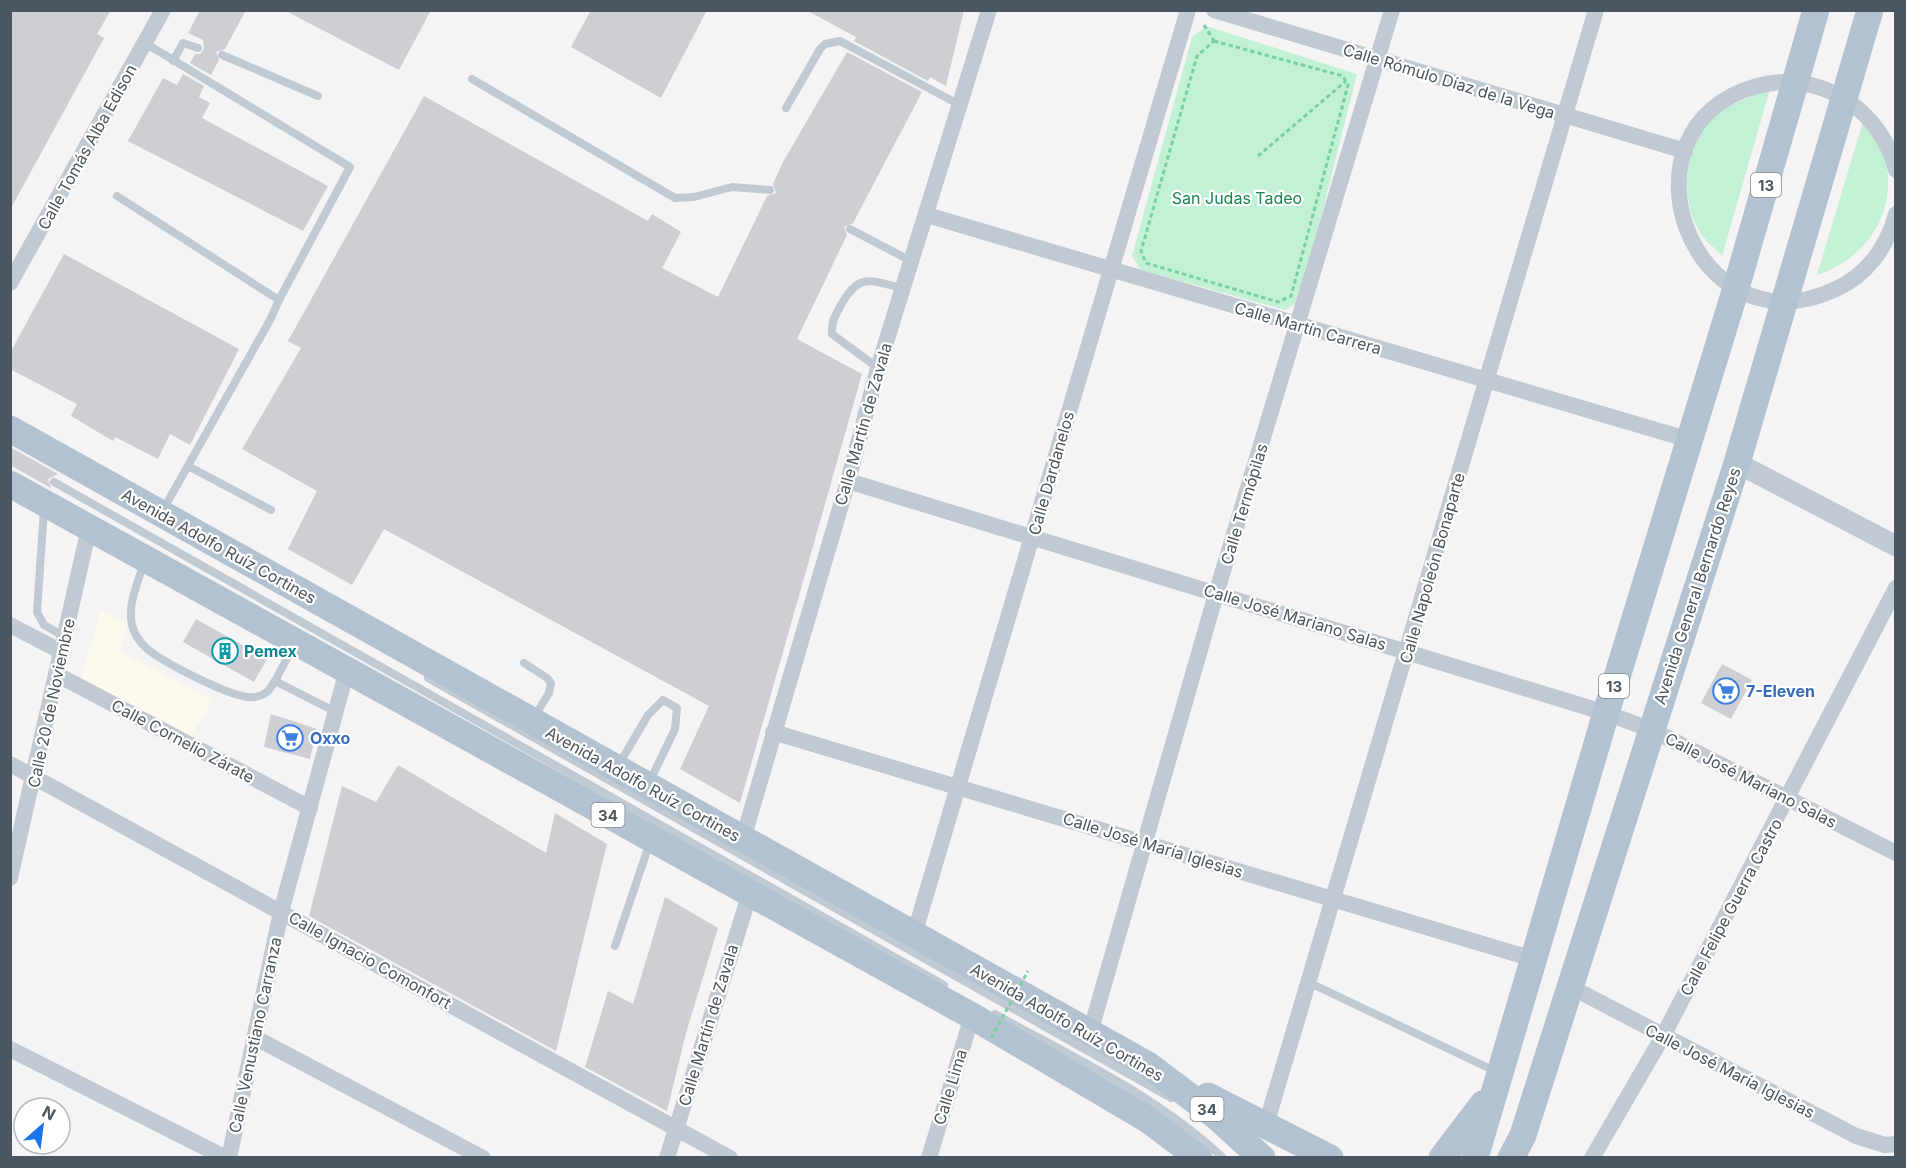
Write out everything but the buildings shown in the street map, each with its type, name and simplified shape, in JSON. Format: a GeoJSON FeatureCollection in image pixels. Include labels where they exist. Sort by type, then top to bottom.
{"type":"FeatureCollection","features":[{"type":"Feature","properties":{"kind":"main road","name":"13"},"geometry":{"type":"LineString","coordinates":[[1475,1158],[1606,714],[1736,288],[1816,10]]}},
{"type":"Feature","properties":{"kind":"main road","name":"Avenida General Bernardo Reyes"},"geometry":{"type":"LineString","coordinates":[[1518,1150],[1737,463],[1870,10]]}},
{"type":"Feature","properties":{"kind":"main road","name":"Avenida Adolfo Ruíz Cortines"},"geometry":{"type":"LineString","coordinates":[[10,429],[1148,1065],[1217,1117],[1262,1158]]}},
{"type":"Feature","properties":{"kind":"main road","name":"34"},"geometry":{"type":"LineString","coordinates":[[10,484],[49,492],[89,528],[750,893],[981,1014],[1204,1157]]}},
{"type":"Feature","properties":{"kind":"main road"},"geometry":{"type":"LineString","coordinates":[[1148,1065],[1330,1158]]}},
{"type":"Feature","properties":{"kind":"main road"},"geometry":{"type":"LineString","coordinates":[[1442,1158],[1498,1080]]}},
{"type":"Feature","properties":{"kind":"street","name":"Calle Tomás Alba Edison"},"geometry":{"type":"LineString","coordinates":[[10,283],[163,10]]}},
{"type":"Feature","properties":{"kind":"street","name":"Calle Martín de Zavala"},"geometry":{"type":"LineString","coordinates":[[743,839],[848,481],[878,368],[913,262],[989,10]]}},
{"type":"Feature","properties":{"kind":"street","name":"Calle Dardanelos"},"geometry":{"type":"LineString","coordinates":[[914,935],[1188,10]]}},
{"type":"Feature","properties":{"kind":"street","name":"Calle Rómulo Díaz de la Vega"},"geometry":{"type":"LineString","coordinates":[[1214,10],[1685,151]]}},
{"type":"Feature","properties":{"kind":"street","name":"Calle Termópilas"},"geometry":{"type":"LineString","coordinates":[[1090,1033],[1216,594],[1392,10]]}},
{"type":"Feature","properties":{"kind":"street","name":"Calle Napoleón Bonaparte"},"geometry":{"type":"LineString","coordinates":[[1266,1125],[1596,10]]}},
{"type":"Feature","properties":{"kind":"street"},"geometry":{"type":"LineString","coordinates":[[1894,225],[1875,260],[1850,282],[1820,297],[1786,301],[1760,298],[1736,288],[1714,273],[1696,253],[1684,229],[1678,203],[1678,185],[1685,151],[1700,124],[1711,112],[1736,94],[1765,84],[1796,81],[1844,97],[1865,112],[1881,132],[1896,170]]}},
{"type":"Feature","properties":{"kind":"street","name":"Calle Martín Carrera"},"geometry":{"type":"LineString","coordinates":[[927,215],[1690,440]]}},
{"type":"Feature","properties":{"kind":"street"},"geometry":{"type":"LineString","coordinates":[[1737,463],[1896,546]]}},
{"type":"Feature","properties":{"kind":"street","name":"Calle José Mariano Salas"},"geometry":{"type":"LineString","coordinates":[[848,481],[1407,651],[1652,730],[1896,852]]}},
{"type":"Feature","properties":{"kind":"street","name":"Calle 20 de Noviembre"},"geometry":{"type":"LineString","coordinates":[[10,878],[35,777],[89,528]]}},
{"type":"Feature","properties":{"kind":"street","name":"Calle Felipe Guerra Castro"},"geometry":{"type":"LineString","coordinates":[[1592,1158],[1663,1036],[1896,588]]}},
{"type":"Feature","properties":{"kind":"street"},"geometry":{"type":"LineString","coordinates":[[10,625],[64,644]]}},
{"type":"Feature","properties":{"kind":"street","name":"Calle Venustiano Carranza"},"geometry":{"type":"LineString","coordinates":[[228,1158],[281,912],[347,670]]}},
{"type":"Feature","properties":{"kind":"street","name":"Calle Cornelio Zárate"},"geometry":{"type":"LineString","coordinates":[[56,674],[310,807]]}},
{"type":"Feature","properties":{"kind":"street","name":"Calle José María Iglesias"},"geometry":{"type":"LineString","coordinates":[[773,732],[1533,959]]}},
{"type":"Feature","properties":{"kind":"street","name":"Calle Ignacio Comonfort"},"geometry":{"type":"LineString","coordinates":[[10,764],[730,1158]]}},
{"type":"Feature","properties":{"kind":"street","name":"Calle Martín de Zavala"},"geometry":{"type":"LineString","coordinates":[[667,1158],[750,893]]}},
{"type":"Feature","properties":{"kind":"street","name":"Calle José María Iglesias"},"geometry":{"type":"LineString","coordinates":[[1569,986],[1857,1136],[1872,1143],[1896,1144]]}},
{"type":"Feature","properties":{"kind":"street","name":"Calle Lima"},"geometry":{"type":"LineString","coordinates":[[929,1158],[981,1014]]}},
{"type":"Feature","properties":{"kind":"street"},"geometry":{"type":"LineString","coordinates":[[254,1037],[483,1158]]}},
{"type":"Feature","properties":{"kind":"street"},"geometry":{"type":"LineString","coordinates":[[10,1049],[228,1158]]}},
{"type":"Feature","properties":{"kind":"lane"},"geometry":{"type":"LineString","coordinates":[[786,108],[820,49],[825,44],[840,41],[961,105]]}},
{"type":"Feature","properties":{"kind":"lane"},"geometry":{"type":"LineString","coordinates":[[145,43],[350,167],[270,320],[161,513]]}},
{"type":"Feature","properties":{"kind":"lane"},"geometry":{"type":"LineString","coordinates":[[173,61],[183,43],[198,48]]}},
{"type":"Feature","properties":{"kind":"lane"},"geometry":{"type":"LineString","coordinates":[[222,55],[318,96]]}},
{"type":"Feature","properties":{"kind":"lane"},"geometry":{"type":"LineString","coordinates":[[472,79],[675,198],[694,197],[732,187],[770,190]]}},
{"type":"Feature","properties":{"kind":"lane"},"geometry":{"type":"LineString","coordinates":[[117,196],[279,300]]}},
{"type":"Feature","properties":{"kind":"lane"},"geometry":{"type":"LineString","coordinates":[[850,229],[913,262]]}},
{"type":"Feature","properties":{"kind":"lane"},"geometry":{"type":"LineString","coordinates":[[878,368],[832,334],[831,323],[853,285],[865,281],[904,288]]}},
{"type":"Feature","properties":{"kind":"lane"},"geometry":{"type":"LineString","coordinates":[[188,465],[272,510]]}},
{"type":"Feature","properties":{"kind":"lane"},"geometry":{"type":"LineString","coordinates":[[64,644],[44,625],[37,612],[49,492],[949,988]]}},
{"type":"Feature","properties":{"kind":"lane"},"geometry":{"type":"LineString","coordinates":[[146,559],[131,605],[130,616],[139,640],[172,664],[244,697],[260,696],[267,692],[275,681],[296,642]]}},
{"type":"Feature","properties":{"kind":"lane"},"geometry":{"type":"LineString","coordinates":[[524,663],[551,683],[549,693],[531,722]]}},
{"type":"Feature","properties":{"kind":"lane"},"geometry":{"type":"LineString","coordinates":[[424,676],[1132,1074],[1181,1105]]}},
{"type":"Feature","properties":{"kind":"lane"},"geometry":{"type":"LineString","coordinates":[[275,681],[336,712]]}},
{"type":"Feature","properties":{"kind":"lane"},"geometry":{"type":"LineString","coordinates":[[616,768],[654,706],[659,701],[669,701],[677,708],[678,721],[648,786]]}},
{"type":"Feature","properties":{"kind":"lane"},"geometry":{"type":"LineString","coordinates":[[615,946],[651,839]]}},
{"type":"Feature","properties":{"kind":"lane"},"geometry":{"type":"LineString","coordinates":[[1308,981],[1498,1080]]}},
{"type":"Feature","properties":{"kind":"path"},"geometry":{"type":"LineString","coordinates":[[1215,41],[1343,76],[1346,81],[1348,85],[1291,296],[1278,302],[1146,263],[1141,251],[1197,56],[1215,41]]}},
{"type":"Feature","properties":{"kind":"path"},"geometry":{"type":"LineString","coordinates":[[1258,156],[1346,81]]}},
{"type":"Feature","properties":{"kind":"path"},"geometry":{"type":"LineString","coordinates":[[991,1038],[1028,971]]}},
{"type":"Feature","properties":{"kind":"shaded area"},"geometry":{"type":"Polygon","coordinates":[[[100,610],[127,623],[121,652],[213,700],[190,738],[81,681],[100,610]]]}},
{"type":"Feature","properties":{"kind":"green space","name":"San Judas Tadeo"},"geometry":{"type":"Polygon","coordinates":[[[1206,26],[1357,74],[1300,300],[1286,310],[1141,270],[1132,256],[1192,37],[1206,26]]]}},
{"type":"Feature","properties":{"kind":"green space"},"geometry":{"type":"Polygon","coordinates":[[[1770,89],[1722,256],[1702,235],[1693,217],[1687,184],[1693,150],[1700,134],[1723,110],[1770,89]]]}},
{"type":"Feature","properties":{"kind":"green space"},"geometry":{"type":"Polygon","coordinates":[[[1864,118],[1875,128],[1881,138],[1888,178],[1883,214],[1875,230],[1851,257],[1817,275],[1864,118]]]}},
{"type":"Feature","properties":{"kind":"place","name":"Pemex"},"geometry":{"type":"Point","coordinates":[225,651]}},
{"type":"Feature","properties":{"kind":"place","name":"7-Eleven"},"geometry":{"type":"Point","coordinates":[1726,691]}},
{"type":"Feature","properties":{"kind":"place","name":"Oxxo"},"geometry":{"type":"Point","coordinates":[290,738]}}]}
